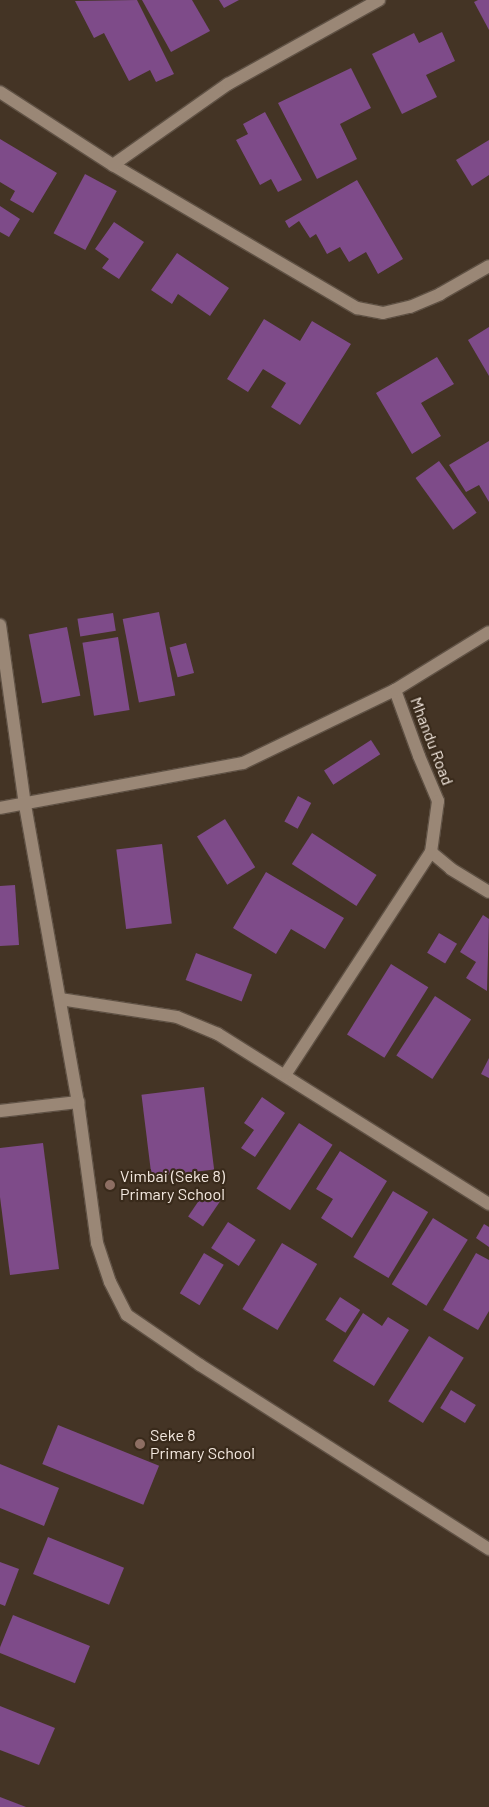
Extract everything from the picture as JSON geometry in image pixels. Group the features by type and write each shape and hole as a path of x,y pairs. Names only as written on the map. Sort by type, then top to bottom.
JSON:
{"street":[{"path":"113,164 228,84 379,0"},
{"path":"0,92 113,164 356,308 383,313 410,307 440,294 489,266"},
{"path":"0,625 25,805 78,1102 97,1243 110,1282 127,1315 200,1365 489,1549"},
{"path":"0,808 25,805 243,763 395,690 489,632"},
{"name":"Mhandu Road","path":"395,690 418,756 438,801 431,852"},
{"path":"285,1075 431,852 451,869 489,892"},
{"path":"60,999 176,1017 218,1034 489,1204"},
{"path":"0,1111 78,1102"}],"building":[{"path":"137,0 174,74 156,82 150,70 129,81 104,33 94,38 75,1"},
{"path":"142,0 192,0 210,31 171,52"},
{"path":"219,0 239,0 224,8"},
{"path":"489,0 489,30 474,2"},
{"path":"442,32 455,61 426,75 437,97 402,114 372,54 414,33 419,43"},
{"path":"351,68 371,108 340,124 357,159 317,179 278,103"},
{"path":"265,112 302,180 278,192 271,179 260,185 236,140 248,134 243,124"},
{"path":"0,139 57,173 33,213 10,200 15,191 0,182"},
{"path":"489,140 489,175 472,186 456,160"},
{"path":"85,174 117,191 85,250 54,233"},
{"path":"357,180 403,259 378,274 366,252 349,262 340,247 327,254 316,234 310,238 299,221 289,228 285,221"},
{"path":"0,206 20,219 9,237 0,232"},
{"path":"114,222 144,242 119,279 102,268 109,259 95,249"},
{"path":"177,253 229,288 210,316 178,294 172,304 151,290"},
{"path":"264,319 300,341 312,321 351,344 300,425 271,407 286,383 263,369 248,392 227,379"},
{"path":"489,327 489,376 468,340"},
{"path":"437,357 454,384 421,403 441,436 412,454 376,393"},
{"path":"489,441 489,502 479,485 466,492 449,465"},
{"path":"439,461 477,513 453,530 416,478"},
{"path":"159,612 175,695 139,702 123,619"},
{"path":"113,613 116,631 80,636 77,619"},
{"path":"67,627 80,696 42,703 29,634"},
{"path":"118,637 130,710 94,716 82,643"},
{"path":"186,643 194,673 178,677 170,647"},
{"path":"371,740 380,754 333,785 324,770"},
{"path":"298,796 311,803 298,829 284,822"},
{"path":"225,819 255,867 227,885 197,836"},
{"path":"312,833 377,875 356,906 292,864"},
{"path":"162,844 172,923 126,929 116,850"},
{"path":"266,872 344,918 325,949 291,929 276,954 233,928"},
{"path":"15,885 19,945 0,946 0,886"},
{"path":"483,915 489,919 487,991 466,978 476,962 460,952"},
{"path":"439,933 457,944 445,964 427,953"},
{"path":"196,953 252,975 242,1002 186,980"},
{"path":"391,964 428,987 384,1058 347,1034"},
{"path":"435,996 471,1019 432,1079 396,1056"},
{"path":"489,1058 489,1078 481,1074"},
{"path":"204,1087 214,1169 152,1177 141,1095"},
{"path":"262,1097 285,1113 255,1157 241,1148 254,1130 244,1123"},
{"path":"299,1123 333,1145 290,1210 257,1188"},
{"path":"43,1143 59,1269 10,1275 0,1197 0,1148"},
{"path":"340,1151 387,1181 352,1238 321,1218 333,1199 316,1189"},
{"path":"206,1190 221,1200 203,1227 188,1217"},
{"path":"393,1191 428,1212 388,1278 353,1257"},
{"path":"433,1218 468,1240 426,1306 392,1284"},
{"path":"228,1222 256,1240 239,1266 211,1248"},
{"path":"484,1224 489,1227 489,1247 476,1238"},
{"path":"282,1243 317,1264 277,1330 242,1309"},
{"path":"204,1253 224,1265 200,1305 180,1293"},
{"path":"476,1253 489,1260 489,1311 478,1330 443,1310"},
{"path":"340,1297 360,1310 345,1333 325,1320"},
{"path":"363,1313 382,1326 388,1317 409,1330 374,1386 333,1361"},
{"path":"429,1336 464,1358 423,1423 388,1401"},
{"path":"451,1390 476,1405 465,1423 440,1408"},
{"path":"58,1425 159,1466 143,1505 42,1464"},
{"path":"0,1464 59,1488 44,1526 0,1508"},
{"path":"48,1537 124,1568 109,1605 33,1574"},
{"path":"0,1562 19,1569 5,1606 0,1604"},
{"path":"13,1615 90,1646 75,1683 0,1653 0,1647"},
{"path":"0,1706 55,1728 39,1765 0,1750"},
{"path":"0,1797 26,1807 0,1807"}],"place":[{"name":"Vimbai (Seke 8) Primary School","path":"110,1185"},
{"name":"Seke 8 Primary School","path":"140,1444"}]}
